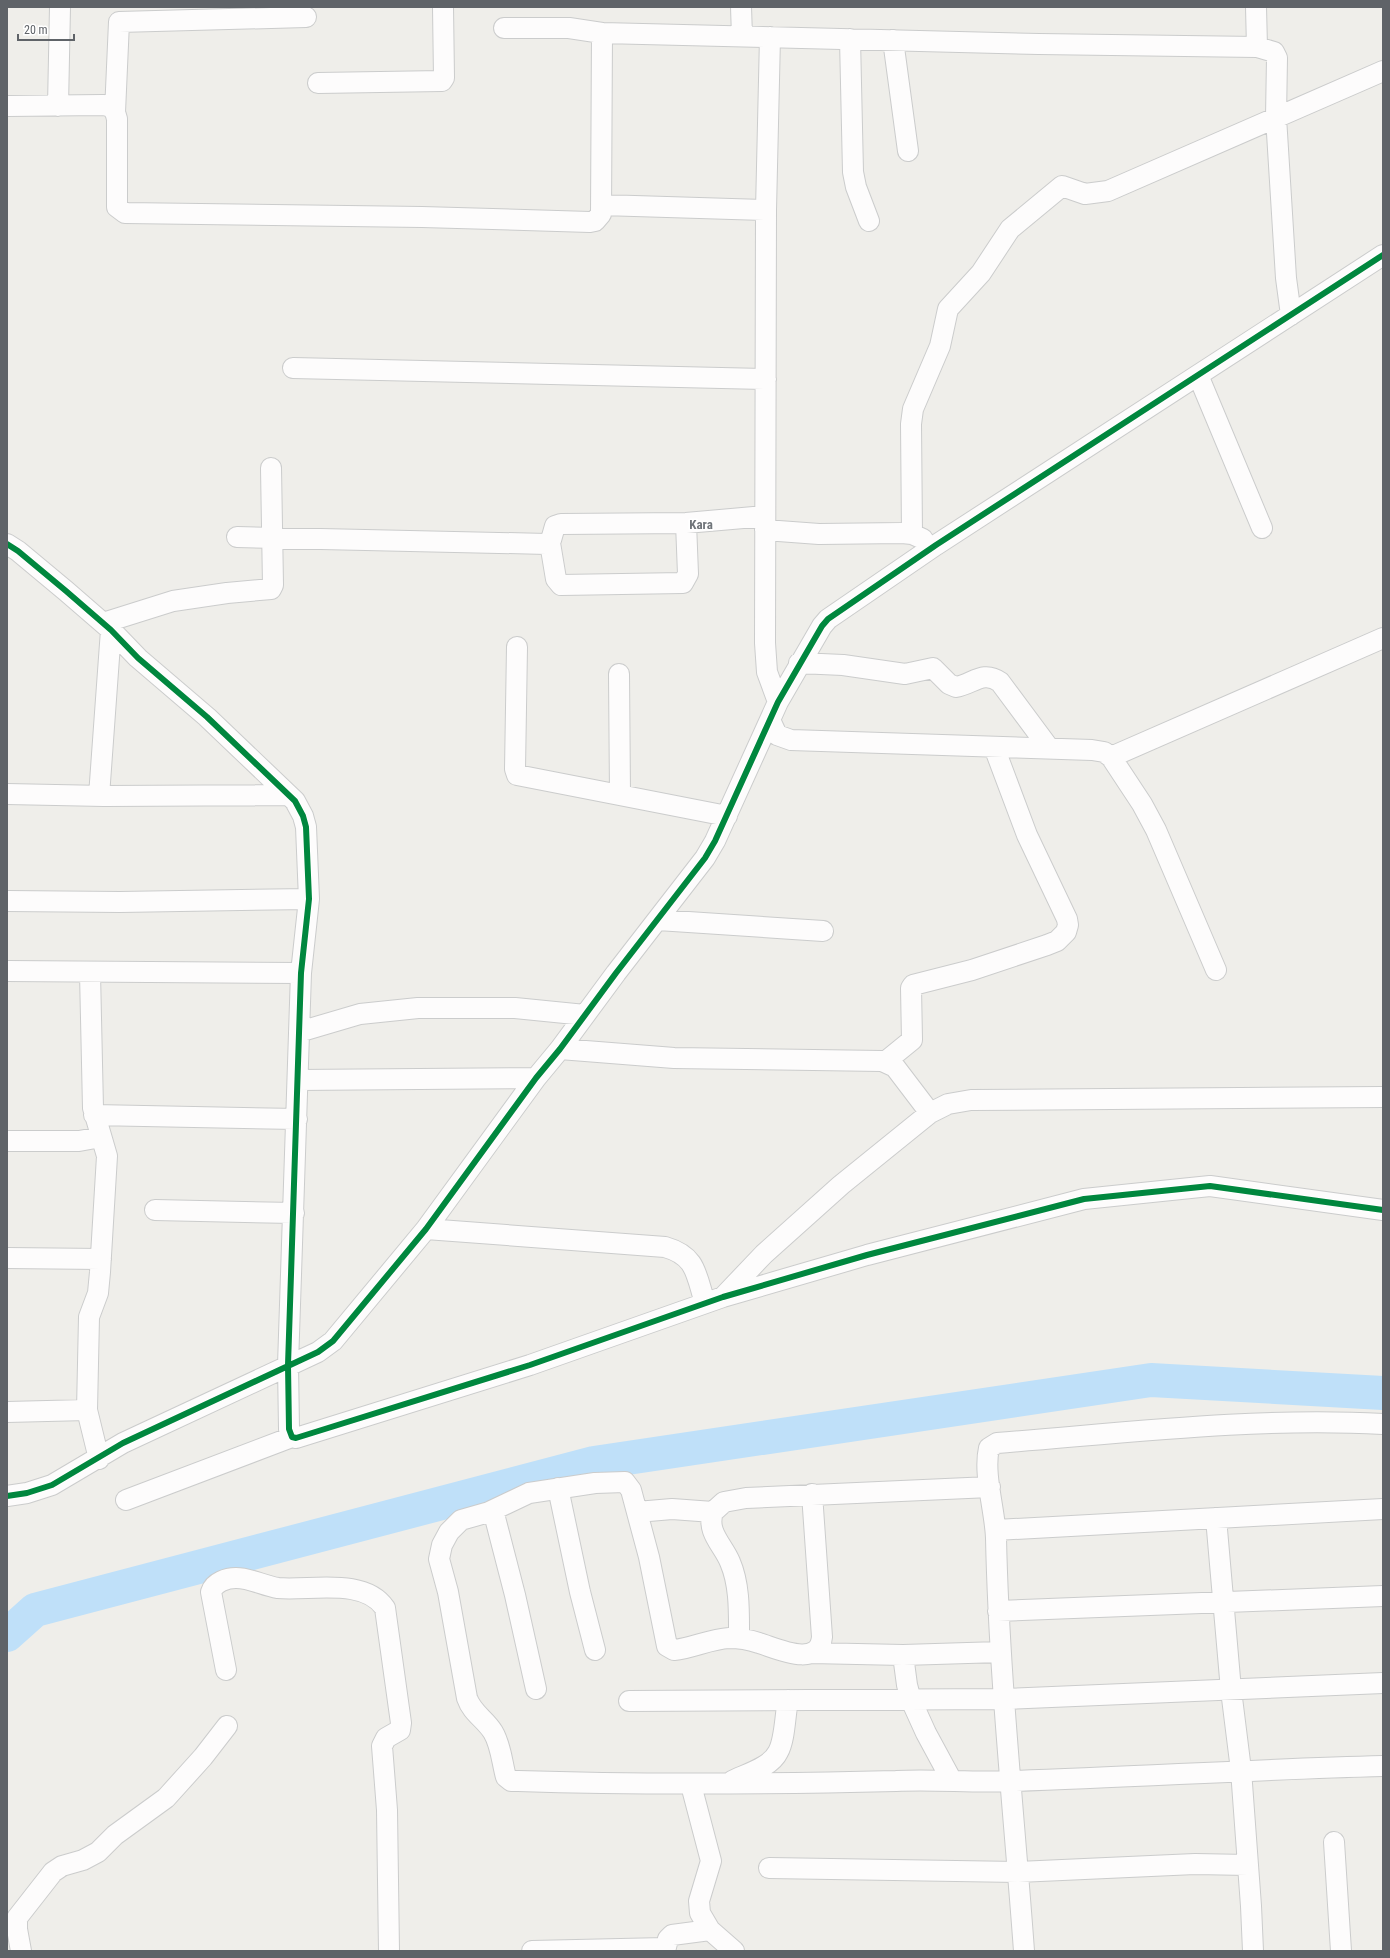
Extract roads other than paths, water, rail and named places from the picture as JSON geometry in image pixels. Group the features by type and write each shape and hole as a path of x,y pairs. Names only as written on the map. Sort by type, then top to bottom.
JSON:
{"street":[{"path":"58,106 60,7"},
{"path":"318,83 442,81 444,78 443,7"},
{"path":"741,7 742,36"},
{"path":"1256,7 1257,47"},
{"path":"306,18 118,22 115,112 117,119 117,200 118,207 124,213 422,217 590,222 600,218 602,205 602,33"},
{"path":"504,28 569,28 602,33 1039,44 1257,47 1274,52 1277,58 1276,117 1286,278 1291,315"},
{"path":"770,37 766,210 766,666 777,735 791,740 1098,750 1111,757 1151,819 1216,970"},
{"path":"850,39 854,172 856,187 869,221"},
{"path":"893,40 908,151"},
{"path":"912,534 911,424 913,409 939,350 948,309 984,269 1010,229 1061,186 1085,194 1108,191 1383,71"},
{"path":"7,106 108,105 115,112"},
{"path":"602,205 766,210"},
{"path":"7,1496 27,1493 52,1485 99,1459 123,1443 288,1364 318,1352 332,1341 426,1229 536,1078 560,1049 709,853 774,711 817,632 828,619 936,545 1383,255"},
{"path":"293,368 766,379"},
{"path":"1198,375 1262,528"},
{"path":"107,627 174,601 227,593 269,590 273,585 271,468"},
{"path":"686,523 688,574 683,583 562,585 556,579 550,542 554,527 558,524 686,523 765,523 819,534 912,534 936,545"},
{"path":"237,537 550,542"},
{"path":"7,544 36,566 107,627 138,658 207,717 300,808 306,827 308,899 301,973 288,1364 290,1429 292,1437"},
{"path":"99,796 107,627"},
{"path":"1111,757 1383,638"},
{"path":"516,647 516,774 523,777 620,794 726,816"},
{"path":"799,663 843,666 905,674 930,667 938,672 949,684 956,687 980,677 995,678 1000,682 1049,748"},
{"path":"619,674 620,794"},
{"path":"885,1062 912,1040 911,988 913,985 972,970 1047,945 1062,937 1067,929 1067,919 1027,835 994,747"},
{"path":"7,794 99,796 287,794"},
{"path":"7,901 120,902 308,899"},
{"path":"658,920 823,931"},
{"path":"7,971 90,973 301,973"},
{"path":"90,973 94,1115 106,1150 107,1162 98,1293 89,1317 87,1410 99,1459"},
{"path":"299,1032 360,1014 418,1008 515,1008 585,1015"},
{"path":"560,1049 686,1058 885,1062 895,1067 930,1113"},
{"path":"298,1080 536,1078"},
{"path":"714,1300 841,1185 930,1113 948,1104 971,1100 1383,1097"},
{"path":"94,1115 296,1119"},
{"path":"7,1141 79,1141 101,1137"},
{"path":"126,1500 292,1437 296,1438 530,1365 714,1300 867,1255 1084,1199 1210,1186 1383,1210"},
{"path":"155,1210 294,1213"},
{"path":"426,1229 665,1247 678,1251 686,1256 714,1300"},
{"path":"7,1258 101,1259"},
{"path":"7,1412 87,1410"},
{"path":"1024,1951 1000,1652 996,1530 990,1487 989,1448 993,1444 1233,1425 1317,1422 1383,1424"},
{"path":"1000,1652 903,1655 785,1653 759,1643 739,1638 716,1639 679,1650 674,1650 667,1646 649,1558 630,1486 625,1482 558,1488 529,1493 494,1510 461,1520 449,1532 442,1545 439,1560 448,1592 467,1698 473,1712 492,1730 496,1737 506,1777 511,1781 691,1785 1011,1781 1241,1770 1383,1766"},
{"path":"739,1638 738,1596 731,1562 713,1533 711,1525 713,1512 724,1502 746,1498 812,1494 990,1487"},
{"path":"558,1488 577,1578 595,1650"},
{"path":"811,1653 820,1646 822,1637 812,1494"},
{"path":"637,1512 672,1509 713,1512"},
{"path":"996,1530 1383,1509"},
{"path":"494,1510 536,1689"},
{"path":"1216,1518 1230,1690 1241,1770 1253,1951"},
{"path":"226,1670 211,1592 213,1587 222,1581 237,1578 278,1588 343,1588 356,1590 375,1598 385,1608 401,1723 400,1730 386,1738 382,1746 387,1810 389,1951"},
{"path":"998,1610 1383,1596"},
{"path":"903,1655 907,1685 911,1700 926,1733 952,1781"},
{"path":"629,1701 1004,1699 1383,1683"},
{"path":"726,1784 769,1762 776,1756 781,1744 788,1700"},
{"path":"21,1951 17,1929 17,1918 54,1872 62,1866 82,1860 94,1854 115,1835 166,1798 203,1757 227,1726"},
{"path":"691,1785 711,1861 698,1901 700,1913 710,1930 734,1951"},
{"path":"1334,1842 1341,1951"},
{"path":"769,1868 1018,1872 1195,1864 1248,1865"},
{"path":"532,1951 665,1949 668,1939 676,1934 710,1930"}],"waterway":[{"path":"7,1635 35,1610 594,1463 1151,1380 1383,1393"}],"district":[{"name":"Kara","path":"701,524"}]}
